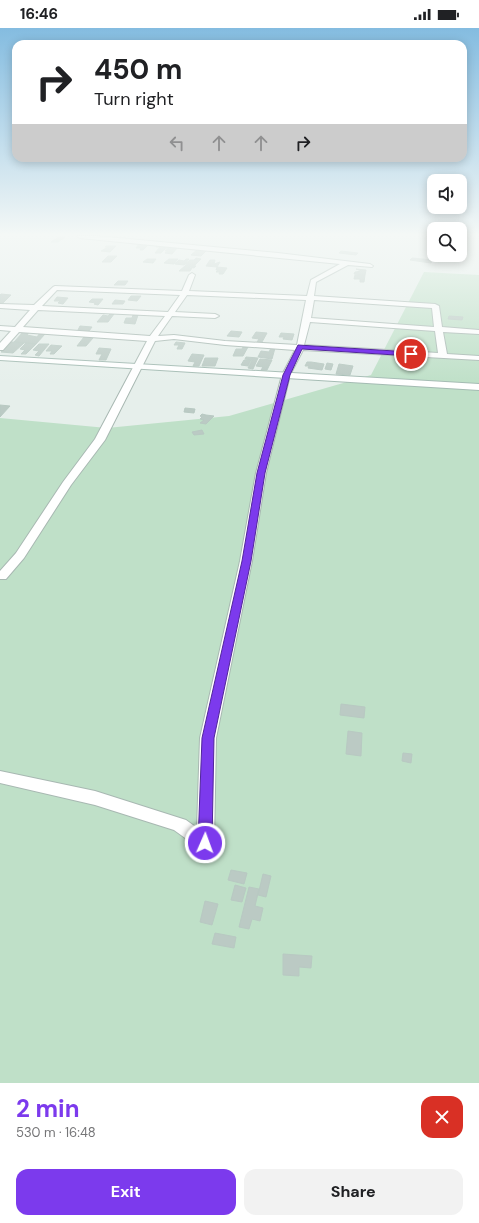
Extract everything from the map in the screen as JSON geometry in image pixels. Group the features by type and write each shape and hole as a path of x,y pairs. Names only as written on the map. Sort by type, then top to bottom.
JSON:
{"street":[{"path":"0,575 2,576 20,555 67,484 100,440 139,367 152,339 171,314 184,294 188,285"},
{"path":"0,776 95,798 180,825 205,843 208,738 246,561 261,473 286,375 300,347 307,320 312,285"},
{"path":"0,348 20,328 34,308 55,288 310,298 434,306 443,356"},
{"path":"0,306 215,316"},
{"path":"307,320 479,332"},
{"path":"0,328 20,328 152,339 174,336 225,343 479,358"},
{"path":"0,358 479,386"}],"green space":[{"path":"417,285 479,285 479,1083 0,1083 0,418 107,428 229,416 371,375"}],"building":[{"path":"0,295 11,295 3,303 0,303"},
{"path":"131,296 141,296 137,301 128,300"},
{"path":"57,297 68,298 63,304 58,303 60,301 54,301"},
{"path":"92,299 103,299 98,305 94,304 96,303 89,302"},
{"path":"115,300 125,301 123,304 112,304"},
{"path":"110,314 114,314 108,322 97,322 103,315 108,316"},
{"path":"133,315 138,315 135,324 124,323 126,318 132,318"},
{"path":"449,316 463,317 462,320 448,319"},
{"path":"80,326 92,327 89,331 78,330"},
{"path":"231,331 242,332 239,337 227,336"},
{"path":"23,332 29,332 27,335 37,337 40,333 45,334 36,344 14,342"},
{"path":"256,332 267,333 262,342 257,342 259,339 252,338"},
{"path":"281,333 294,334 292,340 279,337"},
{"path":"84,337 93,338 86,346 77,346"},
{"path":"12,342 24,343 13,353 1,352"},
{"path":"176,342 185,343 182,349 177,349 179,345 174,345"},
{"path":"26,343 36,344 26,354 21,354 25,350 20,349"},
{"path":"39,344 49,344 39,356 35,355 39,351 33,350"},
{"path":"51,345 62,346 54,354 50,354 52,351 46,351"},
{"path":"243,347 248,347 243,356 233,356 236,349 242,349"},
{"path":"99,348 111,349 106,360 99,360 102,354 96,354"},
{"path":"271,348 275,348 272,359 258,357 261,351 269,352"},
{"path":"192,354 204,355 199,366 193,366 195,362 188,361"},
{"path":"246,357 258,358 253,369 248,368 252,360 245,359"},
{"path":"205,358 218,358 215,366 202,366"},
{"path":"260,359 272,360 267,370 261,370 263,367 256,366"},
{"path":"244,360 251,360 248,366 241,365"},
{"path":"307,362 324,364 322,370 308,368 309,366 305,366"},
{"path":"327,363 333,364 331,370 325,369"},
{"path":"339,364 353,366 350,375 336,374"},
{"path":"0,405 10,406 0,417"},
{"path":"185,408 195,409 194,413 184,412"},
{"path":"202,414 214,416 206,424 200,423 204,420 200,419"},
{"path":"202,430 204,434 194,435 192,432"},
{"path":"341,704 365,707 364,718 340,715"},
{"path":"348,731 362,733 361,756 346,754"},
{"path":"403,753 412,754 411,763 402,761"},
{"path":"231,870 247,873 244,884 228,880"},
{"path":"263,874 271,876 266,897 258,895"},
{"path":"235,885 246,888 242,902 231,900"},
{"path":"249,887 259,889 255,906 263,908 260,921 252,919 249,929 239,927"},
{"path":"205,901 218,904 212,925 200,922"},
{"path":"215,933 236,937 234,948 212,944"},
{"path":"283,954 312,956 311,968 299,967 299,976 283,975"}],"route":[{"path":"205,843 208,738 246,561 261,473 286,375 300,347 411,354"}]}
